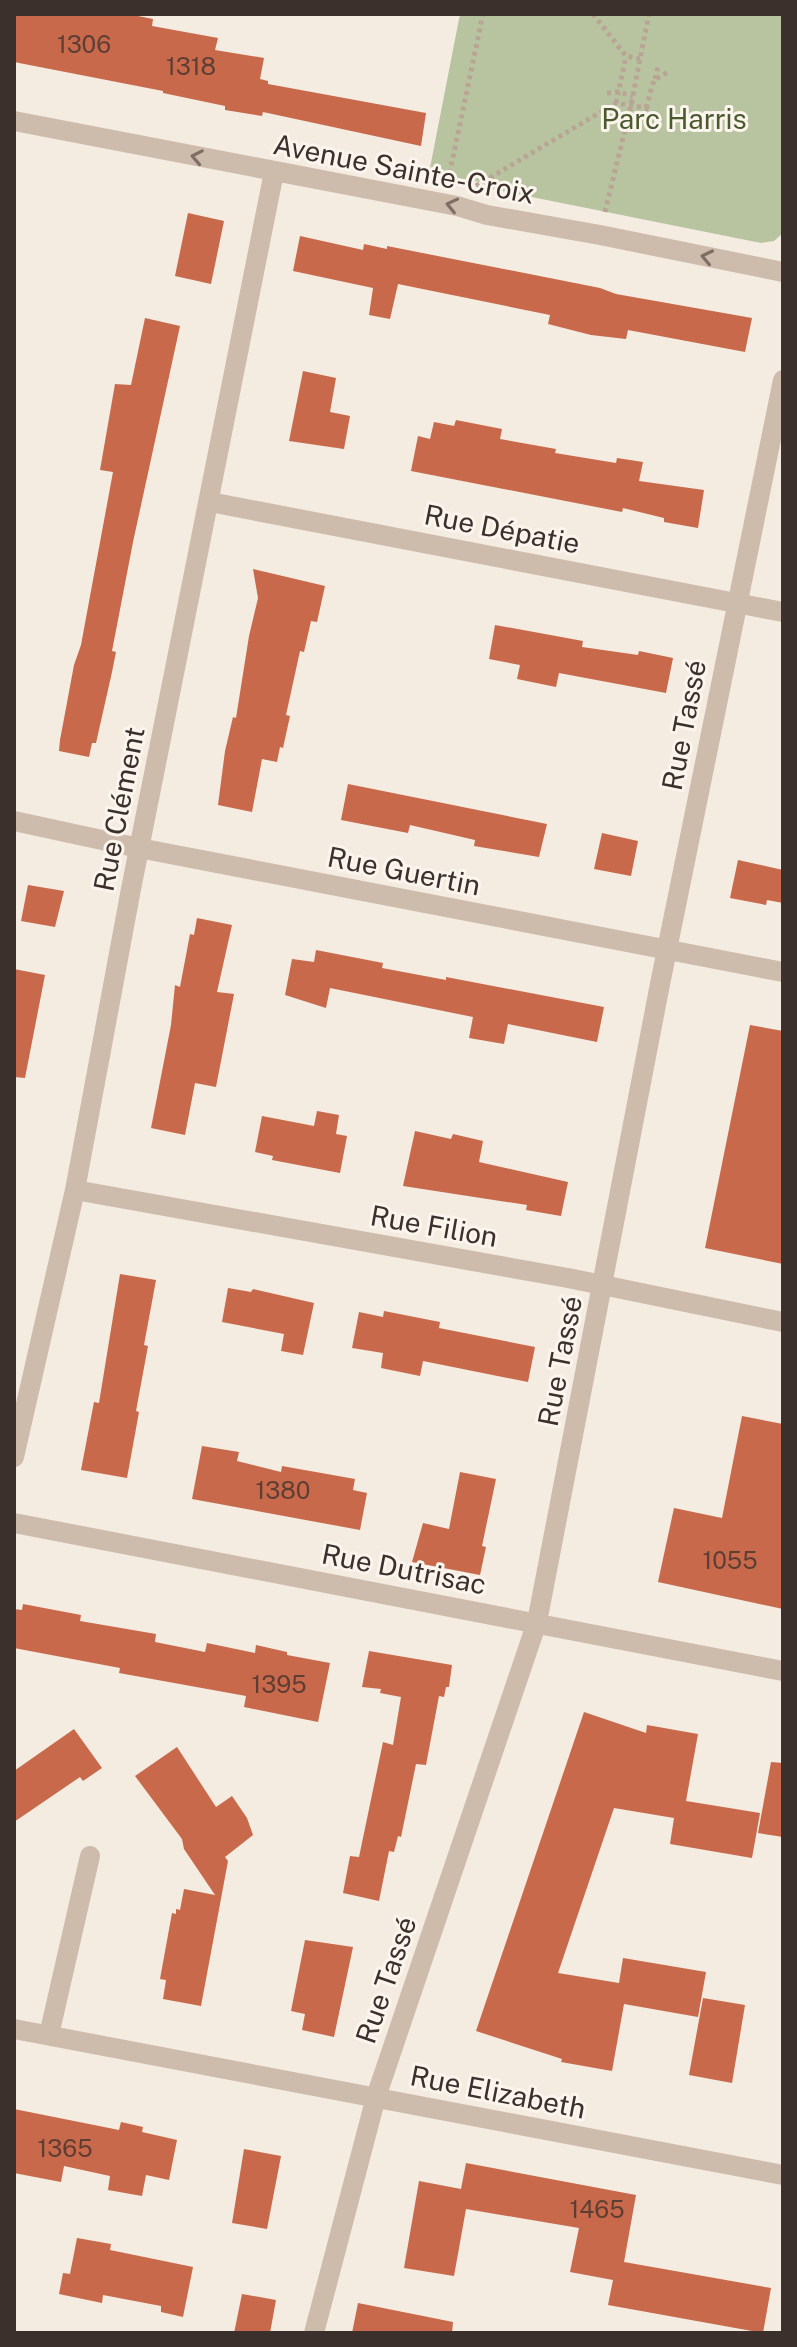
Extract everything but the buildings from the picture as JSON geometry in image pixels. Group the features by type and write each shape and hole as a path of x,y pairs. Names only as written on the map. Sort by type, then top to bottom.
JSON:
{"street":[{"name":"Avenue Sainte-Croix","path":"14,121 783,272"},
{"name":"Rue Clément","path":"14,1457 75,1190 139,848 274,172"},
{"name":"Rue Tassé","path":"314,2333 376,2097 537,1622 783,380"},
{"name":"Rue Dépatie","path":"210,502 783,612"},
{"name":"Rue Guertin","path":"14,821 139,848 783,972"},
{"name":"Rue Filion","path":"75,1190 604,1285 783,1322"},
{"name":"Rue Dutrisac","path":"14,1523 783,1671"},
{"path":"49,2035 90,1856"},
{"name":"Rue Elizabeth","path":"14,2029 783,2175"}],"path":[{"path":"448,181 483,14"},
{"path":"593,14 626,56 640,59"},
{"path":"603,216 631,105 649,14"},
{"path":"616,103 626,56"},
{"path":"646,108 658,67"},
{"path":"654,80 670,71"},
{"path":"607,93 633,96"},
{"path":"476,186 616,103 646,108 662,120"}],"green space":[{"name":"Parc Harris","path":"460,14 783,14 783,233 774,241 761,243 492,189 480,182 429,173"}]}
